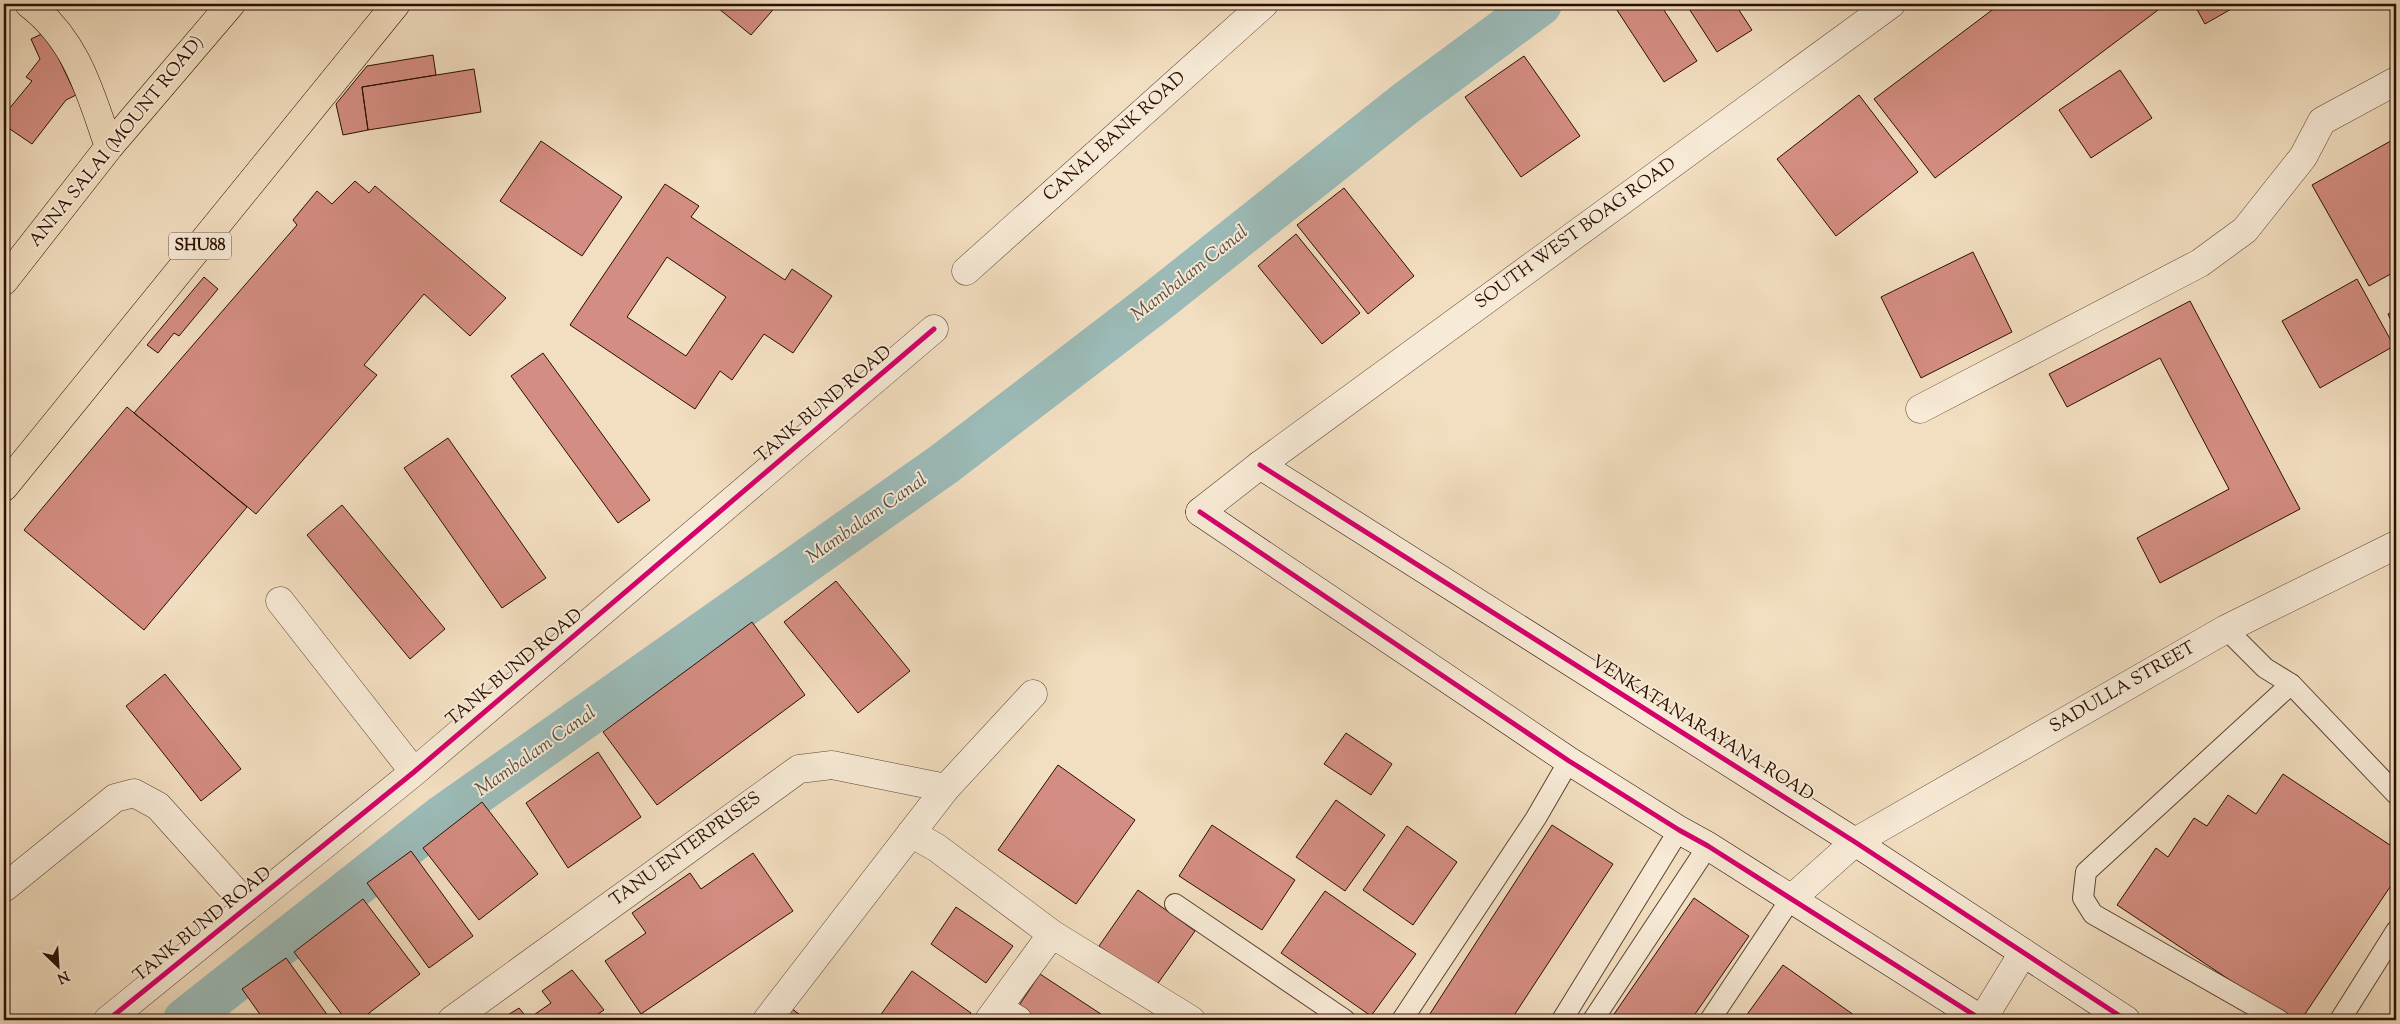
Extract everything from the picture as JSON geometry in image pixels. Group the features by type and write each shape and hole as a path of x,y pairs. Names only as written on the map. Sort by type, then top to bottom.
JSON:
{"main road":[{"path":"30,4 47,18 63,37 76,59 85,78 109,147"},
{"name":"ANNA SALAI (MOUNT ROAD)","path":"4,281 109,147 231,4"},
{"name":"SHU88","path":"4,487 396,4"}],"street":[{"name":"CANAL BANK ROAD","path":"966,271 1264,4"},
{"name":"SOUTH WEST BOAG ROAD","path":"1569,761 1200,512 1260,465 1891,4"},
{"path":"1920,409 2200,263 2245,230 2303,157 2322,121 2396,80"},
{"name":"TANK BUND ROAD","path":"108,1020 414,772 934,329"},
{"name":"VENKATANARAYANA ROAD","path":"1260,465 1854,842 2126,1020"},
{"name":"SADULLA STREET","path":"1790,900 1854,842 2226,629 2396,545"},
{"path":"280,601 414,772"},
{"path":"766,1020 946,788 1033,694"},
{"path":"1569,761 1708,846 1790,900 1982,1020 2023,953"},
{"name":"TANU ENTERPRISES","path":"452,1020 799,769 832,764 946,788"},
{"path":"4,888 115,798 134,793 158,806 248,906"},
{"path":"911,833 937,848 1052,934 1178,1017"},
{"path":"1002,1016 1052,934"}],"lane":[{"path":"2226,629 2265,668 2291,684 2396,794"},
{"path":"2279,1020 2094,914 2083,898 2086,872 2291,684"},
{"path":"1402,1020 1536,818 1569,761"},
{"path":"1562,1020 1679,830"},
{"path":"1593,1020 1708,846"},
{"path":"1710,1020 1790,900"},
{"path":"1175,904 1345,1020"},
{"path":"2340,1020 2396,931"}],"building":[{"path":"713,4 778,4 751,35"},
{"path":"1613,4 1660,4 1697,61 1664,82"},
{"path":"1686,4 1735,4 1752,30 1717,52"},
{"path":"2000,4 2166,4 1935,178 1874,99"},
{"path":"2194,4 2240,4 2205,24"},
{"path":"46,32 76,95 66,100 32,144 4,125 4,115 32,81 26,77 40,59 31,39"},
{"path":"433,55 436,75 362,87 368,130 343,135 336,104 367,66"},
{"path":"1524,56 1580,136 1521,177 1465,97"},
{"path":"474,69 481,112 368,130 362,87"},
{"path":"2120,70 2152,118 2091,158 2059,110"},
{"path":"1859,95 1918,172 1836,236 1777,159"},
{"path":"2396,138 2396,271 2369,286 2312,185"},
{"path":"541,141 622,197 582,256 500,201"},
{"path":"355,181 369,193 375,186 506,298 470,336 424,294 364,365 377,375 256,514 134,413 297,225 293,220 317,191 332,204"},
{"path":"665,184 699,206 691,217 785,280 792,269 832,296 793,353 764,334 732,380 720,371 695,409 570,325","holes":["667,257 726,297 686,356 627,317"]},
{"path":"1344,188 1414,276 1368,314 1297,225"},
{"path":"1296,234 1360,313 1322,344 1258,266"},
{"path":"1973,252 2012,332 1921,378 1881,297"},
{"path":"204,277 218,289 179,336 174,333 158,353 147,345"},
{"path":"2357,279 2394,346 2320,388 2282,321"},
{"path":"2190,301 2300,509 2160,583 2137,538 2229,489 2160,358 2067,407 2049,374"},
{"path":"2396,310 2396,332 2388,314"},
{"path":"543,353 650,500 618,523 511,376"},
{"path":"127,407 247,507 144,630 24,530"},
{"path":"448,438 546,578 502,608 404,468"},
{"path":"342,505 445,629 410,659 307,535"},
{"path":"836,581 910,671 858,713 784,622"},
{"path":"752,622 805,695 657,805 603,732"},
{"path":"165,674 241,769 201,801 126,706"},
{"path":"1346,733 1392,764 1371,795 1324,764"},
{"path":"598,752 641,817 568,868 526,803"},
{"path":"1058,765 1135,820 1076,904 998,850"},
{"path":"2283,774 2396,849 2396,878 2301,1020 2290,1020 2117,905 2156,848 2168,857 2194,818 2207,826 2228,795 2256,814"},
{"path":"1336,800 1385,835 1345,891 1296,857"},
{"path":"482,802 538,874 479,920 423,848"},
{"path":"1212,825 1295,880 1262,930 1179,876"},
{"path":"1552,825 1613,864 1511,1020 1426,1020"},
{"path":"1407,826 1457,862 1413,925 1363,890"},
{"path":"411,851 473,936 429,968 367,883"},
{"path":"753,853 793,911 641,1014 605,961 646,933 632,913 690,873 701,889"},
{"path":"1138,890 1195,931 1156,986 1099,946"},
{"path":"1325,891 1416,954 1371,1016 1281,953"},
{"path":"1694,898 1749,936 1691,1020 1610,1020"},
{"path":"363,899 420,974 360,1020 346,1020 294,952"},
{"path":"956,907 1013,946 986,983 931,944"},
{"path":"286,958 331,1020 264,1020 242,989"},
{"path":"1783,965 1861,1020 1743,1020"},
{"path":"572,970 604,1010 589,1020 500,1020 519,1008 528,1019 551,1003 542,991"},
{"path":"912,971 971,1013 966,1020 877,1020"},
{"path":"1040,974 1110,1020 1031,1020 1016,1010"},
{"path":"787,1005 807,1020 775,1020"}],"waterway":[{"name":"Mambalam Canal","path":"185,1020 441,818 944,464 1157,301 1406,103 1540,4"}],"cycle path":[{"path":"108,1020 414,772 934,329"},
{"path":"1260,465 1855,842 2126,1020"},
{"path":"1200,512 1569,761 1708,846 1982,1020"}]}
